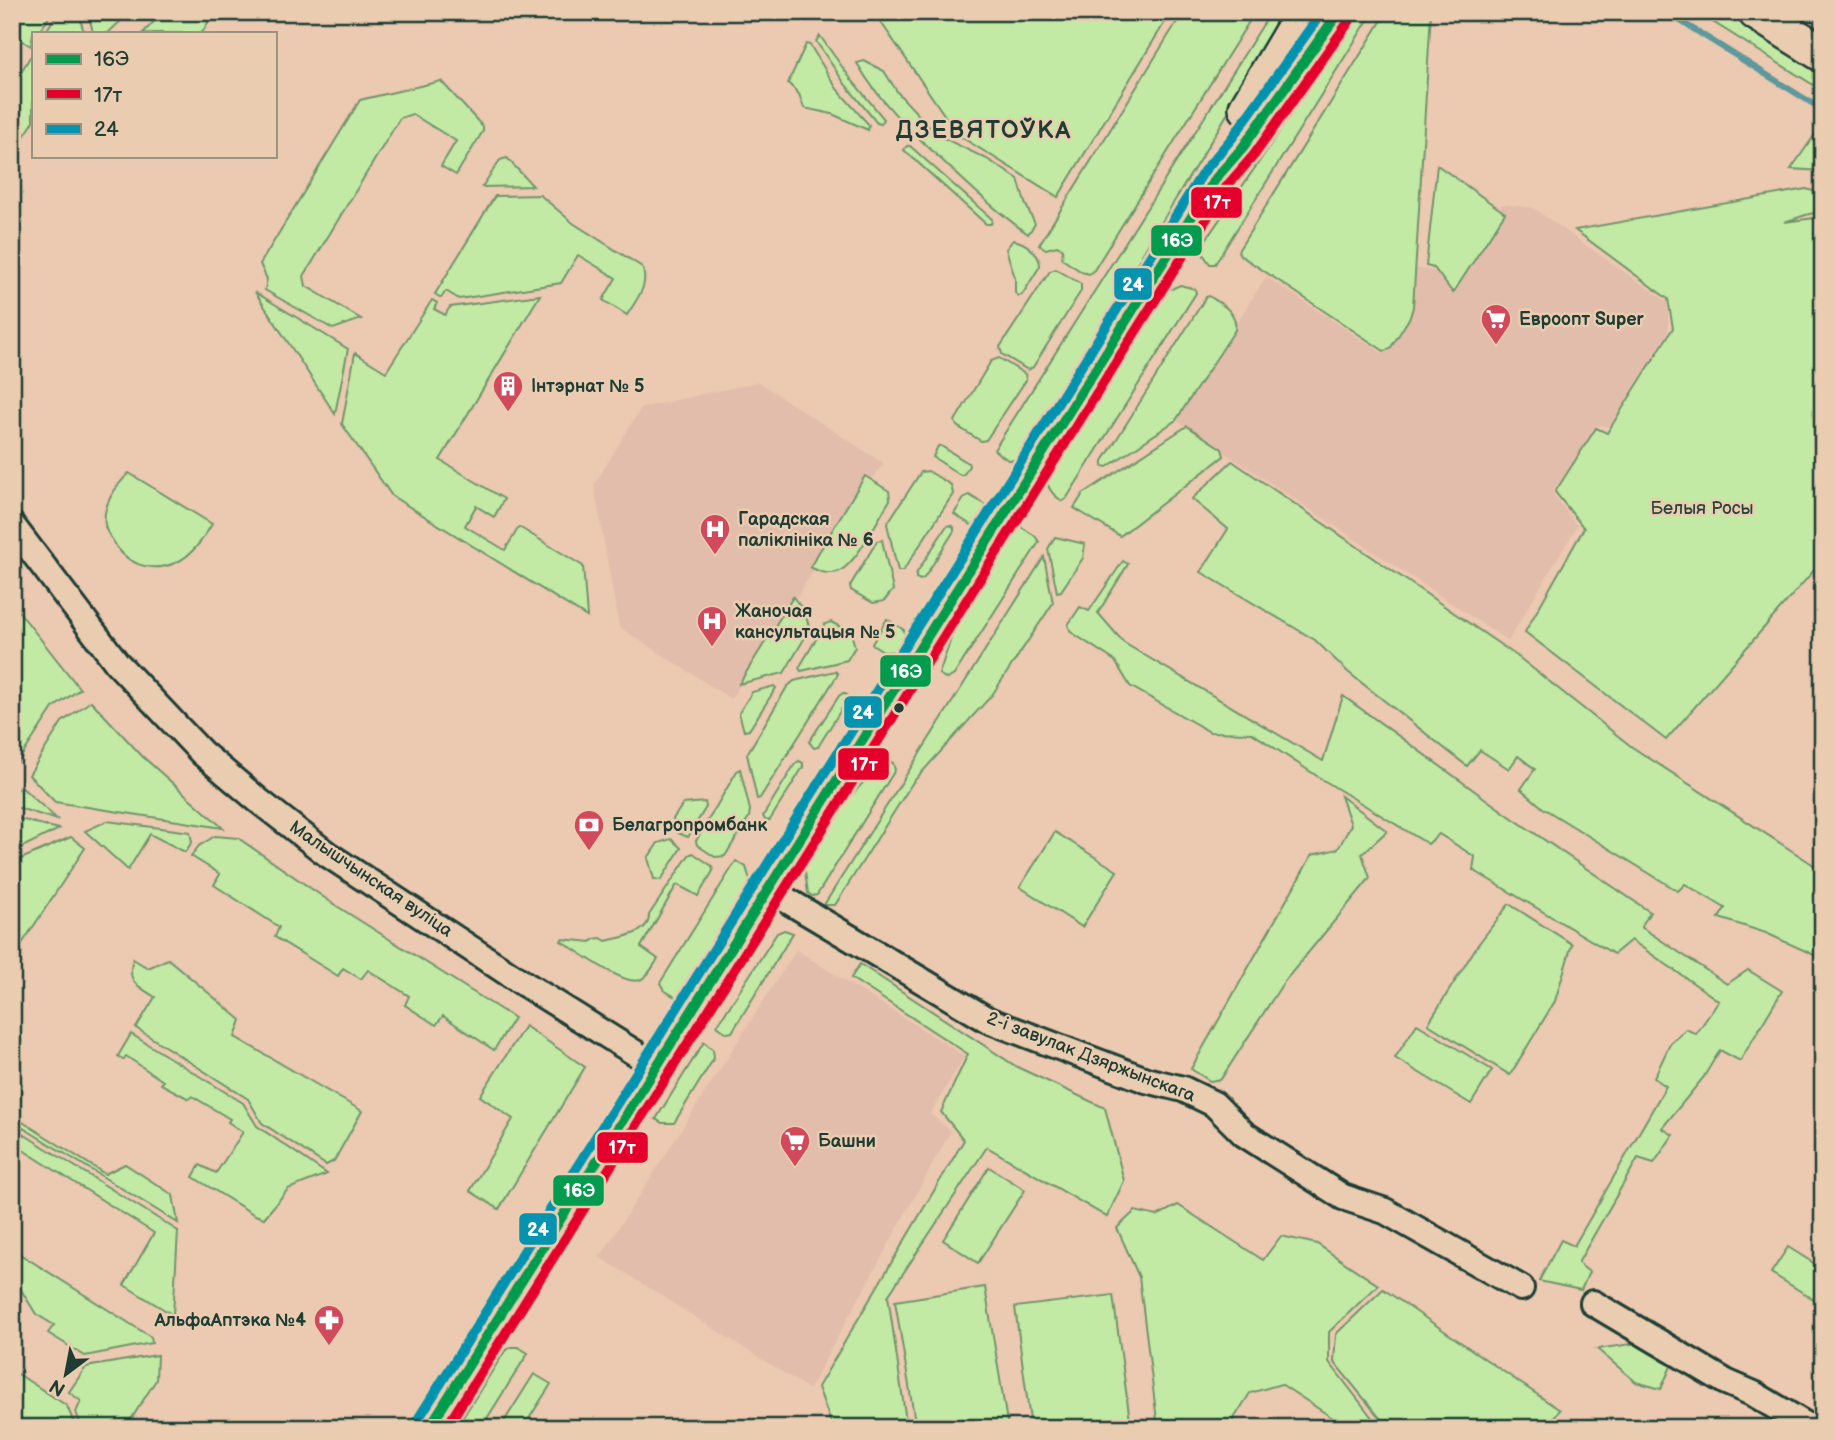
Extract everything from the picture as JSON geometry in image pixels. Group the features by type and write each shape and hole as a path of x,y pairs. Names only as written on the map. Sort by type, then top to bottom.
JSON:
{"street":[{"path":"1216,178 1230,136 1304,12"},
{"path":"429,1428 1216,178 1243,147 1339,12"},
{"path":"1756,12 1823,54"},
{"name":"Малышчынская вуліца","path":"12,525 117,663 202,753 240,785 327,853 523,983 656,1066"},
{"name":"2-і завулак Дзяржынскага","path":"768,889 988,1020 1146,1080 1183,1089 1214,1104 1244,1133 1343,1197 1385,1210 1521,1288"},
{"path":"1592,1303 1726,1382 1754,1394 1811,1428"}],"shaded area":[{"path":"1502,204 1533,208 1666,301 1668,312 1668,332 1609,427 1600,425 1552,492 1577,526 1508,641 1174,419 1266,277 1383,353 1408,317 1413,268 1455,275"},
{"name":"Гарадская паліклініка № 6","path":"758,382 883,463 731,699 619,627 594,485 641,408"},
{"path":"796,950 965,1056 930,1114 951,1131 809,1389 600,1257"}],"green space":[{"path":"12,12 52,12 40,32 32,32 31,46 12,35"},
{"path":"58,12 79,14 84,32 46,32"},
{"path":"163,12 214,12 203,32 144,32"},
{"path":"874,12 1171,12 1058,197 958,135"},
{"path":"1183,12 1255,12 1094,270 1089,274 1082,272 1062,259 1063,249 1057,246 1046,249 1039,245"},
{"path":"1271,12 1279,12 1263,55 1117,296 1108,322 1019,460 1008,460 994,450"},
{"path":"1361,12 1373,12 1215,264 1210,264 1203,254 1205,241"},
{"path":"1387,12 1431,12 1413,307 1410,317 1390,349 1384,351 1240,255 1238,251"},
{"path":"1697,12 1726,12 1733,15 1823,71 1823,91"},
{"path":"89,15 126,16 109,32 93,32"},
{"path":"820,36 884,119 881,124 877,123 845,84 816,41"},
{"path":"806,44 810,45 837,89 869,125 868,130 832,114 804,108 799,94 788,83"},
{"path":"32,57 32,124 12,154 12,87"},
{"path":"864,61 884,71 898,93 937,135 987,159 1018,179 1035,224 1028,234 973,189 896,115 875,91 857,63"},
{"path":"441,81 483,127 456,175 441,166 456,141 412,114 400,118 304,276 306,286 361,319 333,329 265,290 267,279 260,264 360,100"},
{"path":"1823,123 1823,171 1791,169"},
{"path":"907,146 992,219 991,224 986,224 904,150"},
{"path":"507,158 533,186 482,187 500,160"},
{"path":"1437,165 1505,213 1453,293 1434,268 1426,266"},
{"name":"Белыя Росы","path":"1806,189 1823,194 1823,212 1784,222 1823,217 1823,560 1666,740 1525,632 1584,528 1555,492 1596,428 1607,433 1673,328 1668,299 1575,230"},
{"path":"540,195 573,223 642,267 643,286 627,315 603,300 616,278 578,255 561,283 459,299 446,291 441,298 435,294 495,196"},
{"path":"1013,240 1031,249 1040,266 1019,296 1015,293 1015,278 1006,249"},
{"path":"1056,269 1081,284 1081,291 1033,367 1028,370 1002,354 1000,347 1050,271"},
{"path":"1180,285 1195,289 1196,293 1066,499 1062,501 1051,491 1046,477 1156,306 1167,291"},
{"path":"255,292 348,349 335,414"},
{"path":"540,295 440,460 504,499 494,517 476,506 465,526 505,550 519,527 583,566 587,617 392,496 342,424 355,353 386,372 432,300 437,303 434,309 445,315 450,307"},
{"path":"1209,296 1232,314 1235,330 1176,420 1107,467 1103,466 1103,461"},
{"path":"999,358 1025,374 1026,380 986,440 981,441 957,426 955,421 991,361"},
{"path":"1187,426 1222,449 1224,456 1120,536 1074,508 1083,494"},
{"path":"938,446 968,463 964,474 960,475 933,457"},
{"path":"1232,461 1517,656 1632,747 1823,871 1823,959 1766,933 1719,918 1725,908 1685,884 1678,891 1543,808 1521,789 1535,769 1518,756 1509,769 1480,750 1467,766 1348,672 1315,640 1201,572 1228,529 1192,499"},
{"path":"928,471 951,485 953,494 903,571 898,571 887,524 921,472"},
{"path":"129,473 212,524 196,546 181,560 156,567 138,564 123,554 107,532 105,518 108,503"},
{"path":"865,476 889,491 890,500 873,529 859,552 844,568 830,573 810,567"},
{"path":"969,495 987,506 981,521 971,525 954,514"},
{"path":"1018,525 1035,536 1039,542 954,675 947,679 939,674 957,621"},
{"path":"946,527 954,527 954,531 924,578 916,578"},
{"path":"1055,537 1085,544 1083,558 1061,591 1057,592 1048,549"},
{"path":"882,540 893,590 884,601 873,603 851,590 850,586 877,541"},
{"path":"1044,557 1053,603 992,695 913,782 835,905 824,905"},
{"path":"1123,561 1128,564 1098,613 1124,643 1323,761 1343,696 1508,815 1650,912 1641,927 1727,984 1748,970 1782,991 1740,1061 1720,1050 1703,1078 1662,1128 1673,1135 1654,1163 1638,1158 1578,1263 1589,1272 1581,1290 1539,1281 1561,1240 1574,1246 1666,1086 1654,1078 1670,1044 1686,1029 1696,1034 1719,1001 1631,940 1614,954 1473,870 1475,857 1439,834 1428,844 1252,733 1210,732 1130,686 1115,661 1071,632 1068,625 1080,607 1089,611"},
{"path":"793,597 804,611 810,629 784,673 739,684"},
{"path":"12,603 80,689 53,708 17,763 12,760"},
{"path":"887,619 904,630 905,642 899,651 885,652 872,644"},
{"path":"831,622 851,633 855,647 847,660 801,671 799,668 825,624"},
{"path":"835,671 838,674 757,799 747,754 787,687 794,681"},
{"path":"774,686 776,688 749,730 744,731 739,713 752,692"},
{"path":"843,693 847,695 847,700 818,747 814,748 809,742"},
{"path":"91,701 142,756 223,828 55,802 29,775 62,722"},
{"path":"799,761 803,763 803,767 770,820 766,821 763,816"},
{"path":"882,761 893,763 895,770 817,895 812,896 808,893 804,865 836,813"},
{"path":"740,769 750,810 749,817 725,856 715,857 697,845 696,841"},
{"path":"20,786 58,820 12,806 12,798"},
{"path":"1341,796 1387,831 1362,854 1370,878 1283,983 1221,1079 1210,1081 1191,1069 1312,855 1338,849 1351,825"},
{"path":"705,802 706,807 688,837 678,833 673,819 683,804"},
{"path":"12,817 59,829 12,852"},
{"path":"107,821 190,832 192,842 185,852 150,834 128,870 85,831"},
{"path":"1055,832 1117,871 1082,927 1020,887"},
{"path":"215,836 238,838 332,903 514,1018 494,1050 443,1016 436,1025 405,1005 409,996 368,970 361,979 343,968 338,976 275,937 279,927 214,885 220,874 191,856 199,846"},
{"path":"71,837 85,848 12,959 12,863"},
{"path":"671,839 681,848 661,880 654,879 648,858 658,843"},
{"path":"693,853 712,866 713,871 698,896 676,886 641,947 658,959 640,980 623,978 612,973 561,941 591,942 601,938 606,941 640,931 689,855"},
{"path":"736,861 746,867 750,880 749,889 680,1000 664,990 660,983"},
{"path":"1509,904 1572,944 1555,1001 1510,1075 1428,1024 1477,946"},
{"path":"784,930 793,933 732,1032 727,1033 717,1026 777,933"},
{"path":"133,959 148,968 168,959 241,1020 235,1037 362,1111 334,1161 326,1165 262,1123 248,1099 136,1028 155,997 138,986 132,978"},
{"path":"860,964 1017,1067 1105,1108 1124,1181 1107,1217 987,1147 888,1296 907,1428 833,1428 818,1387 964,1140 941,1112 968,1054 851,978"},
{"path":"1417,1024 1492,1070 1471,1104 1395,1058"},
{"path":"525,1026 585,1067 499,1209 470,1191 513,1119 480,1096"},
{"path":"131,1034 243,1103 257,1126 327,1174 288,1189 264,1218 193,1177 200,1165 216,1173 243,1132 228,1122 230,1119 192,1096 189,1099 161,1084 163,1081 126,1056 123,1060 118,1056"},
{"path":"704,1042 713,1050 714,1058 674,1123 662,1123 656,1119"},
{"path":"12,1077 22,1084 18,1119 105,1174 125,1164 173,1195 178,1223 12,1121"},
{"path":"12,1127 178,1231 173,1315 124,1285 154,1233 12,1143"},
{"path":"989,1167 1025,1190 978,1263 943,1240"},
{"path":"1178,1205 1263,1260 1281,1236 1317,1244 1378,1285 1329,1332 1329,1362 1380,1428 1348,1428 1281,1384 1250,1393 1228,1428 1158,1428 1139,1277 1117,1228 1135,1211 1157,1216"},
{"path":"1788,1247 1823,1269 1823,1305 1771,1273"},
{"path":"12,1249 151,1337 152,1343 85,1356 48,1333 54,1325 36,1314 12,1275"},
{"path":"985,1287 1008,1428 916,1428 895,1301"},
{"path":"1383,1289 1560,1410 1544,1428 1388,1428 1334,1362 1336,1334"},
{"path":"1113,1295 1131,1428 1031,1428 1015,1307"},
{"path":"1638,1343 1672,1364 1661,1389 1636,1382 1597,1349"},
{"path":"518,1347 528,1353 481,1428 456,1428 505,1351"},
{"path":"157,1355 156,1380 132,1418 148,1428 82,1428 76,1412 81,1401 69,1392 86,1367"},
{"path":"18,1374 67,1406 76,1428 35,1428 12,1412 12,1375"},
{"path":"534,1374 551,1384 523,1428 500,1428"}],"waterway":[{"path":"1666,12 1823,110"}],"transit line":[{"name":"24","path":"417,1421 1204,171 1232,138 1322,12"},
{"name":"16Э","path":"429,1428 1216,178 1243,147 1339,12"},
{"name":"17т","path":"446,1428 1227,186 1254,155 1350,20"}],"place":[{"name":"Евроопт Super","path":"1496,346"},
{"name":"Інтэрнат № 5","path":"508,413"},
{"name":"Гарадская паліклініка № 6","path":"715,556"},
{"name":"Жаночая кансультацыя № 5","path":"712,648"},
{"name":"Белагропромбанк","path":"589,852"},
{"name":"Башни","path":"795,1168"},
{"name":"АльфаАптэка №4","path":"329,1347"}],"district":[{"name":"ДЗЕВЯТОЎКА","path":"984,130"}]}
